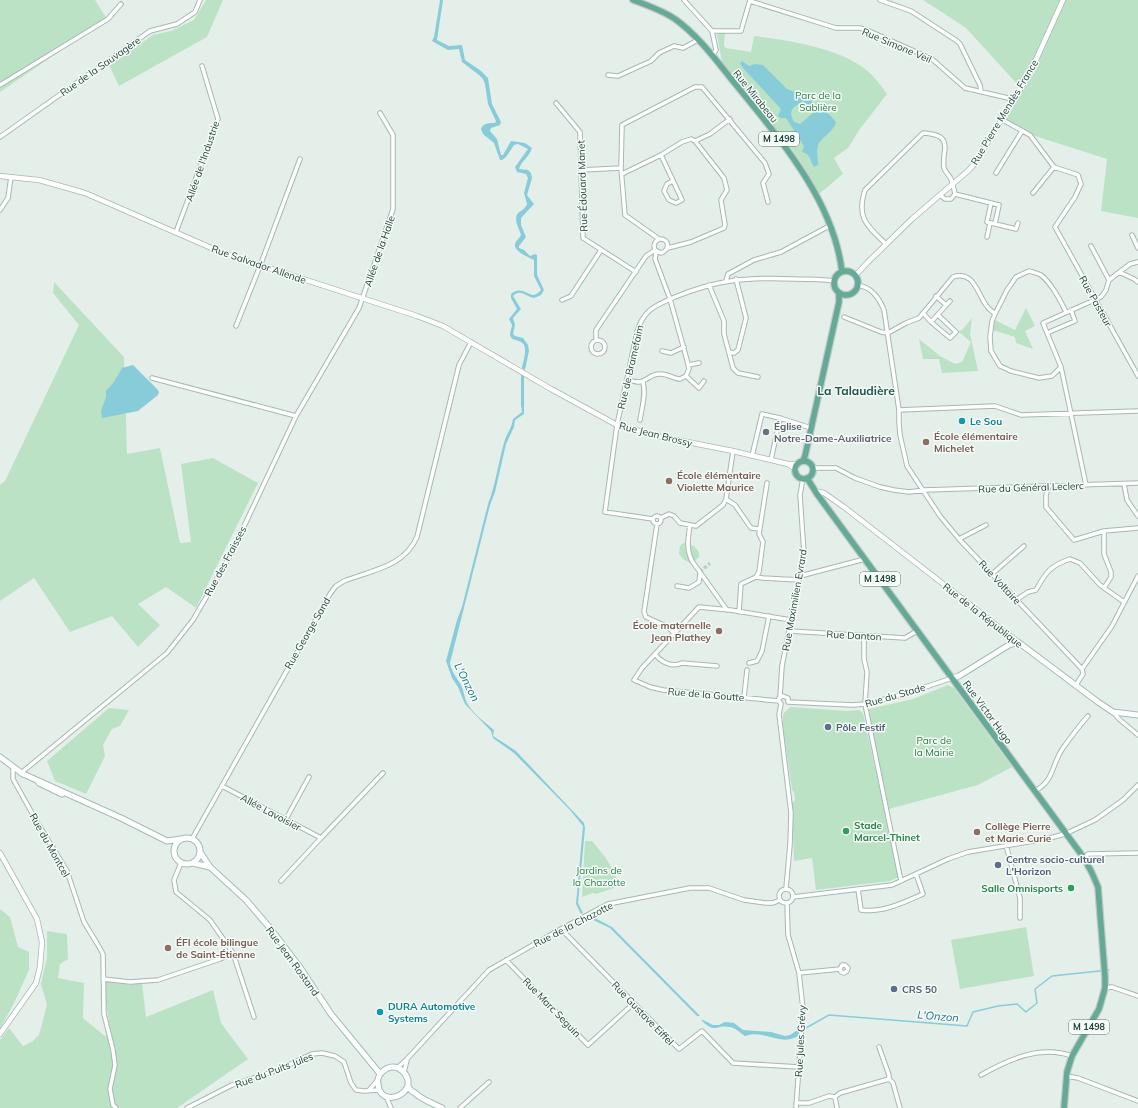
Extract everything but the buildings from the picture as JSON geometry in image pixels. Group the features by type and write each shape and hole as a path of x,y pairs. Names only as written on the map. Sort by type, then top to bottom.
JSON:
{"main road":[{"name":"Rue Mirabeau","path":"633,0 658,10 674,19 698,40 787,149 802,170 838,247 842,272"},
{"path":"799,465 806,456 839,302 839,293 835,287 834,280 837,275 842,272 849,271 855,276 858,284 851,294 847,295 839,293"},
{"path":"799,465 810,464 813,468 812,473 805,478"},
{"name":"M 1498","path":"799,465 798,476 805,478"},
{"name":"Rue Victor Hugo","path":"805,478 1084,858 1098,887 1105,988"},
{"path":"952,678 959,676 1009,645 1018,642"},
{"name":"Rue de la République","path":"1018,642 1113,712 1138,715"},
{"path":"0,757 21,773 122,818 166,840 174,850 176,858 181,863 192,863 210,867"},
{"path":"166,840 185,838 192,839 198,844 200,852 198,859 192,863"},
{"path":"174,850 176,844 181,839"},
{"name":"Rue Jean Rostand","path":"200,852 210,867 246,900 270,928 299,966 331,1014 380,1074"},
{"name":"M 1498","path":"1064,1108 1066,1076 1072,1056 1099,1009 1105,988"},
{"path":"370,1061 386,1069"},
{"path":"391,1067 397,1068 404,1072 407,1076 408,1086 404,1093 394,1098 386,1096 379,1090 377,1081 380,1074 386,1069 391,1067"},
{"path":"408,1086 418,1096"},
{"path":"404,1093 418,1096 442,1108"}],"street":[{"name":"Rue de la Sauvagère","path":"0,137 150,31 177,24 195,12 200,0"},
{"path":"684,0 712,31 716,50 712,56"},
{"path":"712,31 742,31 750,0"},
{"name":"Rue Simone Veil","path":"750,0 836,28 860,28 867,30 932,59 961,86 1012,100"},
{"path":"880,0 911,11 957,41 960,44 980,85 981,92"},
{"name":"Rue Pierre Mendès France","path":"855,276 886,244 975,163 1012,100 1030,73 1063,0"},
{"path":"0,84 108,19 121,4"},
{"path":"608,75 618,76 651,61 659,53 674,46 683,48 698,40"},
{"name":"Allée de l'Industrie","path":"176,232 218,119 202,66"},
{"path":"668,248 666,240 659,238 625,215 621,168 622,125 695,87 702,87 765,163 769,174 764,183 768,202"},
{"name":"Rue Édouard Manet","path":"556,103 580,132 583,238 636,272"},
{"name":"Allée de la Halle","path":"363,297 393,209 393,135 380,112"},
{"path":"696,141 710,134 730,119"},
{"path":"1001,119 1030,135 1054,167 1033,193"},
{"path":"996,173 1022,131"},
{"path":"886,244 870,228 862,217 862,200 865,190 923,133 937,134 944,140 946,148 943,164 944,170 953,184 955,194 952,199 945,199 940,195"},
{"path":"596,340 601,340 606,345 605,350 600,354 593,352 591,348 592,343 596,340 596,330 646,256 655,251 661,253 665,252 668,248 691,242 724,228 725,225 721,200 727,190 724,178 696,141 691,139 682,142 661,155 622,174"},
{"path":"661,155 682,200 676,203 669,200 664,191 666,184 673,181"},
{"path":"236,326 300,159"},
{"name":"Rue Pasteur","path":"1054,167 1078,175 1081,184 1075,197 1055,227 1138,376"},
{"path":"581,170 621,168"},
{"name":"Rue Salvador Allende","path":"0,176 39,180 85,193 223,253 260,266 363,297 417,316 443,326 471,342"},
{"path":"0,210 8,198 12,177"},
{"path":"955,194 998,205 995,224"},
{"path":"991,203 986,222 1016,229 1018,223"},
{"path":"987,237 990,223"},
{"path":"726,281 728,274 754,260 781,252 828,226"},
{"path":"1132,235 1138,248"},
{"path":"628,379 643,382 656,374 662,374 680,380 686,376 689,369 670,299 655,258 653,246 655,241 659,238"},
{"path":"1090,246 1109,280"},
{"path":"562,300 570,296 601,250"},
{"path":"1086,485 1061,367 1043,323 1101,297 1106,290 1109,280 1130,264 1138,261"},
{"path":"1061,367 1052,376 1039,378 1011,371 1000,366 991,351 990,337 992,321 1007,290 1016,277 1028,271 1040,275 1049,284 1059,298 1066,312"},
{"path":"1119,272 1138,282"},
{"path":"844,317 881,332 888,333 919,318 936,296 954,277 961,275 968,277 973,283 986,307 995,314"},
{"name":"Rue de Bramefaim","path":"653,519 605,512 617,425 637,332 642,318 653,307 670,299 709,285 736,279 764,278 834,280"},
{"path":"729,352 734,353 738,350 746,318 736,279"},
{"name":"Rue Voltaire","path":"858,284 873,292 884,310 899,410 900,435 907,466 940,516 959,539 1082,669"},
{"path":"709,285 724,321 724,334 733,368 738,372 758,377"},
{"path":"936,296 946,305"},
{"name":"Rue des Fraisses","path":"21,773 167,652 193,620 230,556 296,416 359,308 363,297"},
{"path":"932,322 950,301"},
{"path":"1047,333 1076,320 1071,310"},
{"path":"923,313 950,338 956,332 938,314"},
{"name":"Rue Jean Brossy","path":"471,342 551,389 617,425 657,436 733,451 788,464 799,465"},
{"name":"Rue George Sand","path":"192,839 330,594 336,586 344,581 397,561 409,552 417,537 459,365 471,342"},
{"path":"662,352 671,353 684,347"},
{"path":"688,365 699,363"},
{"path":"686,376 699,388 704,381"},
{"path":"152,378 296,416"},
{"path":"640,420 645,388 643,382"},
{"path":"899,410 995,406 1021,415 1138,411"},
{"path":"752,456 762,414 811,428"},
{"path":"771,460 780,418"},
{"path":"657,524 654,523 653,519 656,516 661,518 669,514 674,516 680,523 696,526 723,506 726,499 733,451"},
{"name":"Rue du Général Leclerc","path":"813,468 836,468 855,478 880,487 909,492 924,490 1138,483"},
{"name":"Rue Maximilien Evrard","path":"786,888 791,813 778,714 782,666 804,553 800,495 805,478"},
{"path":"739,612 742,584 756,576 759,572 764,542 759,534 767,483"},
{"path":"1124,484 1127,500 1138,516"},
{"path":"1049,486 1046,495 1046,507 1074,540 1104,531 1138,528"},
{"name":"Rue de la République","path":"816,492 824,493 1018,642"},
{"path":"726,499 734,504 751,528 760,529"},
{"path":"661,518 660,523 657,524 644,612 646,617 668,627 674,633"},
{"path":"690,525 688,553 692,561 727,610"},
{"path":"959,539 986,525"},
{"path":"1104,531 1104,554 1111,572 1111,578 1104,588"},
{"path":"992,574 1024,546"},
{"path":"756,576 763,578 799,578 865,559"},
{"path":"1016,600 1028,592 1036,590 1045,574 1056,564 1070,559 1080,563 1104,588 1124,602"},
{"path":"677,586 689,588 699,582 700,572"},
{"path":"1076,685 1083,674 1082,669 1112,626 1138,576"},
{"path":"717,666 666,663 660,660 655,654 699,607 791,620"},
{"path":"749,663 757,661 762,652 769,616"},
{"name":"Rue Danton","path":"789,631 905,638 917,630"},
{"path":"864,636 864,659 867,672 865,704 901,881"},
{"name":"Rue de la Goutte","path":"655,654 642,668 634,680 650,687 663,690 780,701"},
{"path":"744,697 747,670"},
{"name":"Rue du Stade","path":"788,702 853,705 865,704 905,694 952,678"},
{"path":"782,696 787,697 788,702 784,705 780,701 782,696"},
{"path":"1113,712 1138,735"},
{"path":"1035,792 1044,786 1048,781 1062,749 1088,716"},
{"name":"Rue du Montcel","path":"13,768 13,779 67,871 84,922 103,954 104,1014 115,1065 110,1089 113,1105 116,1108"},
{"path":"281,881 383,772"},
{"path":"286,819 309,777"},
{"path":"793,897 793,892 786,888 779,892 778,897 782,902 787,903 792,900 793,897 892,885 959,854 1046,839 1066,834 1095,820 1123,800 1138,785"},
{"name":"Allée Lavoisier","path":"222,786 321,838"},
{"path":"1006,845 1020,898 1020,918"},
{"path":"0,853 37,919 42,942 40,967 36,983 0,1034"},
{"path":"1084,858 1088,854 1138,853"},
{"path":"181,863 174,880 176,892 210,920 233,953 254,1017"},
{"path":"858,889 861,910 871,912 892,907 923,894 916,874"},
{"name":"Rue de la Chazotte","path":"397,1068 408,1059 490,970 608,904 690,888 709,888 744,900 766,903 773,903 780,900"},
{"name":"Rue Jules Grévy","path":"787,903 788,935 799,973 803,1009 796,1108"},
{"name":"Rue Gustave Eiffel","path":"561,929 679,1049 702,1031 733,1063 799,1067"},
{"path":"103,979 130,982 158,980 220,960 233,953"},
{"name":"Rue Marc Seguin","path":"506,960 588,1045 634,1003"},
{"path":"799,973 840,969"},
{"path":"1105,988 1112,988 1138,996"},
{"path":"879,1047 889,1079 893,1083 900,1108"},
{"path":"981,1075 1004,1062 1037,1052 1066,1054 1072,1056"},
{"name":"Rue du Puits Jules","path":"186,1108 232,1085 270,1072 312,1054 322,1053 335,1056 344,1062 351,1083 356,1090 369,1090"},
{"path":"404,1072 408,1059"},
{"path":"1066,1076 1078,1078 1138,1101"},
{"path":"796,1103 809,1103 830,1096 835,1097 840,1093 889,1079"},
{"path":"369,1090 377,1081"},
{"path":"460,1108 489,1082"},
{"path":"369,1090 379,1090"},
{"path":"386,1096 390,1107"},
{"path":"835,1097 837,1108"},
{"path":"390,1107 394,1098"}],"green space":[{"path":"0,0 95,0 107,19 0,92"},
{"path":"206,0 223,0 207,37 119,86 109,65 153,35 171,31 194,20"},
{"path":"923,0 1138,0 1138,218 1101,211 1107,159 1035,136 1006,119 1019,86 966,28"},
{"name":"Parc de la Sablière","path":"719,32 725,32 724,46 726,48 751,52 754,36 800,43 832,52 860,65 873,76 887,94 860,129 848,148 834,158 843,174 819,194 794,152 722,62 717,35"},
{"path":"54,282 124,357 127,454 160,448 180,543 191,542 181,464 213,458 258,483 196,608 166,587 138,604 160,625 138,647 112,616 70,632 34,578 0,601 0,485 5,481 79,325 53,293"},
{"path":"1026,308 1035,326 1025,331 1033,349 1016,343 1015,337 993,330 995,320 1015,330"},
{"path":"972,318 970,334 978,371 942,373 939,359 923,359 919,339 940,356 955,364 962,362 971,342 960,333 956,332 962,330"},
{"path":"683,543 694,546 699,552 699,557 692,564 683,559 679,554 680,546"},
{"name":"Parc de la Mairie","path":"948,685 954,688 1012,767 978,785 889,809 871,727 869,709 913,699"},
{"path":"790,707 847,711 859,710 863,713 899,877 890,881 816,890 812,858 794,861 792,803 795,800 794,792 792,790 783,727 783,714"},
{"path":"109,708 129,710 120,726 112,729 103,745 105,756 86,794 55,781 47,761"},
{"name":"Jardins de la Chazotte","path":"585,841 592,841 601,852 611,867 620,886 582,897"},
{"path":"0,909 10,917 18,947 29,952 29,970 0,1029"},
{"path":"1026,927 1034,976 960,989 951,940"},
{"path":"47,931 67,934 68,959 60,964 58,978 84,983 83,1018 106,1037 106,1031 110,1029 106,1003 106,981 125,983 129,985 131,983 142,983 146,1017 213,990 221,1023 248,1059 177,1108 0,1108 0,1040 9,1028 23,1046 33,1041 39,1035 47,1005 41,984 47,957"}],"water":[{"path":"440,0 443,0 437,40 449,46 462,45 465,60 488,78 492,104 501,122 500,125 491,128 490,131 497,139 501,155 503,155 511,141 525,143 532,148 519,169 528,170 531,173 532,178 527,195 534,204 521,218 521,225 526,237 519,248 524,250 530,256 535,254 537,255 537,275 544,290 541,295 534,298 521,293 513,296 521,309 513,318 515,325 513,334 523,338 528,345 529,351 525,370 522,368 525,347 523,343 511,337 510,333 512,325 509,319 517,309 511,298 511,294 518,291 523,291 534,295 541,290 534,276 534,260 522,254 515,247 515,244 521,235 516,218 518,213 527,204 524,193 528,178 526,174 517,172 515,167 528,149 518,144 514,145 506,157 500,160 494,143 483,134 481,129 485,124 495,123 496,121 488,104 483,79 462,62 459,49 448,50 432,41"},
{"path":"742,61 749,66 755,64 763,65 787,89 803,95 830,115 836,122 833,129 818,145 818,165 814,167 809,156 802,152 804,146 786,118 781,118 778,116 781,109 740,63","holes":["803,102 813,109 813,113 800,124 794,122 791,115 792,110"]},
{"path":"133,365 157,389 159,392 158,395 138,411 102,418 101,411 106,397 106,391 114,382 122,368"},
{"path":"521,374 524,375 524,414 515,420 514,427 506,444 495,492 490,505 450,663 453,672 462,687 467,703 476,714 494,730 493,736 516,751 584,823 585,828 578,903 583,913 581,914 576,904 583,826 570,810 514,753 493,738 491,731 465,704 458,687 452,678 446,661 462,607 505,440 513,419 522,412"},
{"path":"591,916 612,927 700,1016 697,1016 610,928 589,918"},
{"path":"701,1020 713,1025 719,1025 725,1022 734,1023 743,1030 771,1032 785,1036 796,1031 799,1031 799,1034 791,1039 785,1040 752,1034 745,1036 736,1029 725,1026 716,1028 710,1027"}],"waterway":[{"name":"L'Onzon","path":"806,1028 829,1015 967,1026 973,1012 998,1006 1017,1004 1026,1012 1037,1003 1035,989 1052,976 1109,970"}],"tunnel":[{"path":"700,572 710,563"}],"place":[{"name":"Le Sou","path":"962,421"},
{"name":"Église Notre-Dame-Auxiliatrice","path":"766,432"},
{"name":"École élémentaire Michelet","path":"926,442"},
{"name":"École élémentaire Violette Maurice","path":"669,481"},
{"name":"École maternelle Jean Plathey","path":"719,631"},
{"name":"Pôle Festif","path":"828,727"},
{"name":"Stade Marcel-Thinet","path":"846,831"},
{"name":"Collège Pierre et Marie Curie","path":"977,832"},
{"name":"Centre socio-culturel L'Horizon","path":"998,865"},
{"name":"Salle Omnisports","path":"1071,888"},
{"name":"ÉFI école bilingue de Saint-Étienne","path":"168,948"},
{"name":"CRS 50","path":"894,989"},
{"name":"DURA Automotive Systems","path":"380,1012"}],"district":[{"name":"La Talaudière","path":"856,391"}]}
